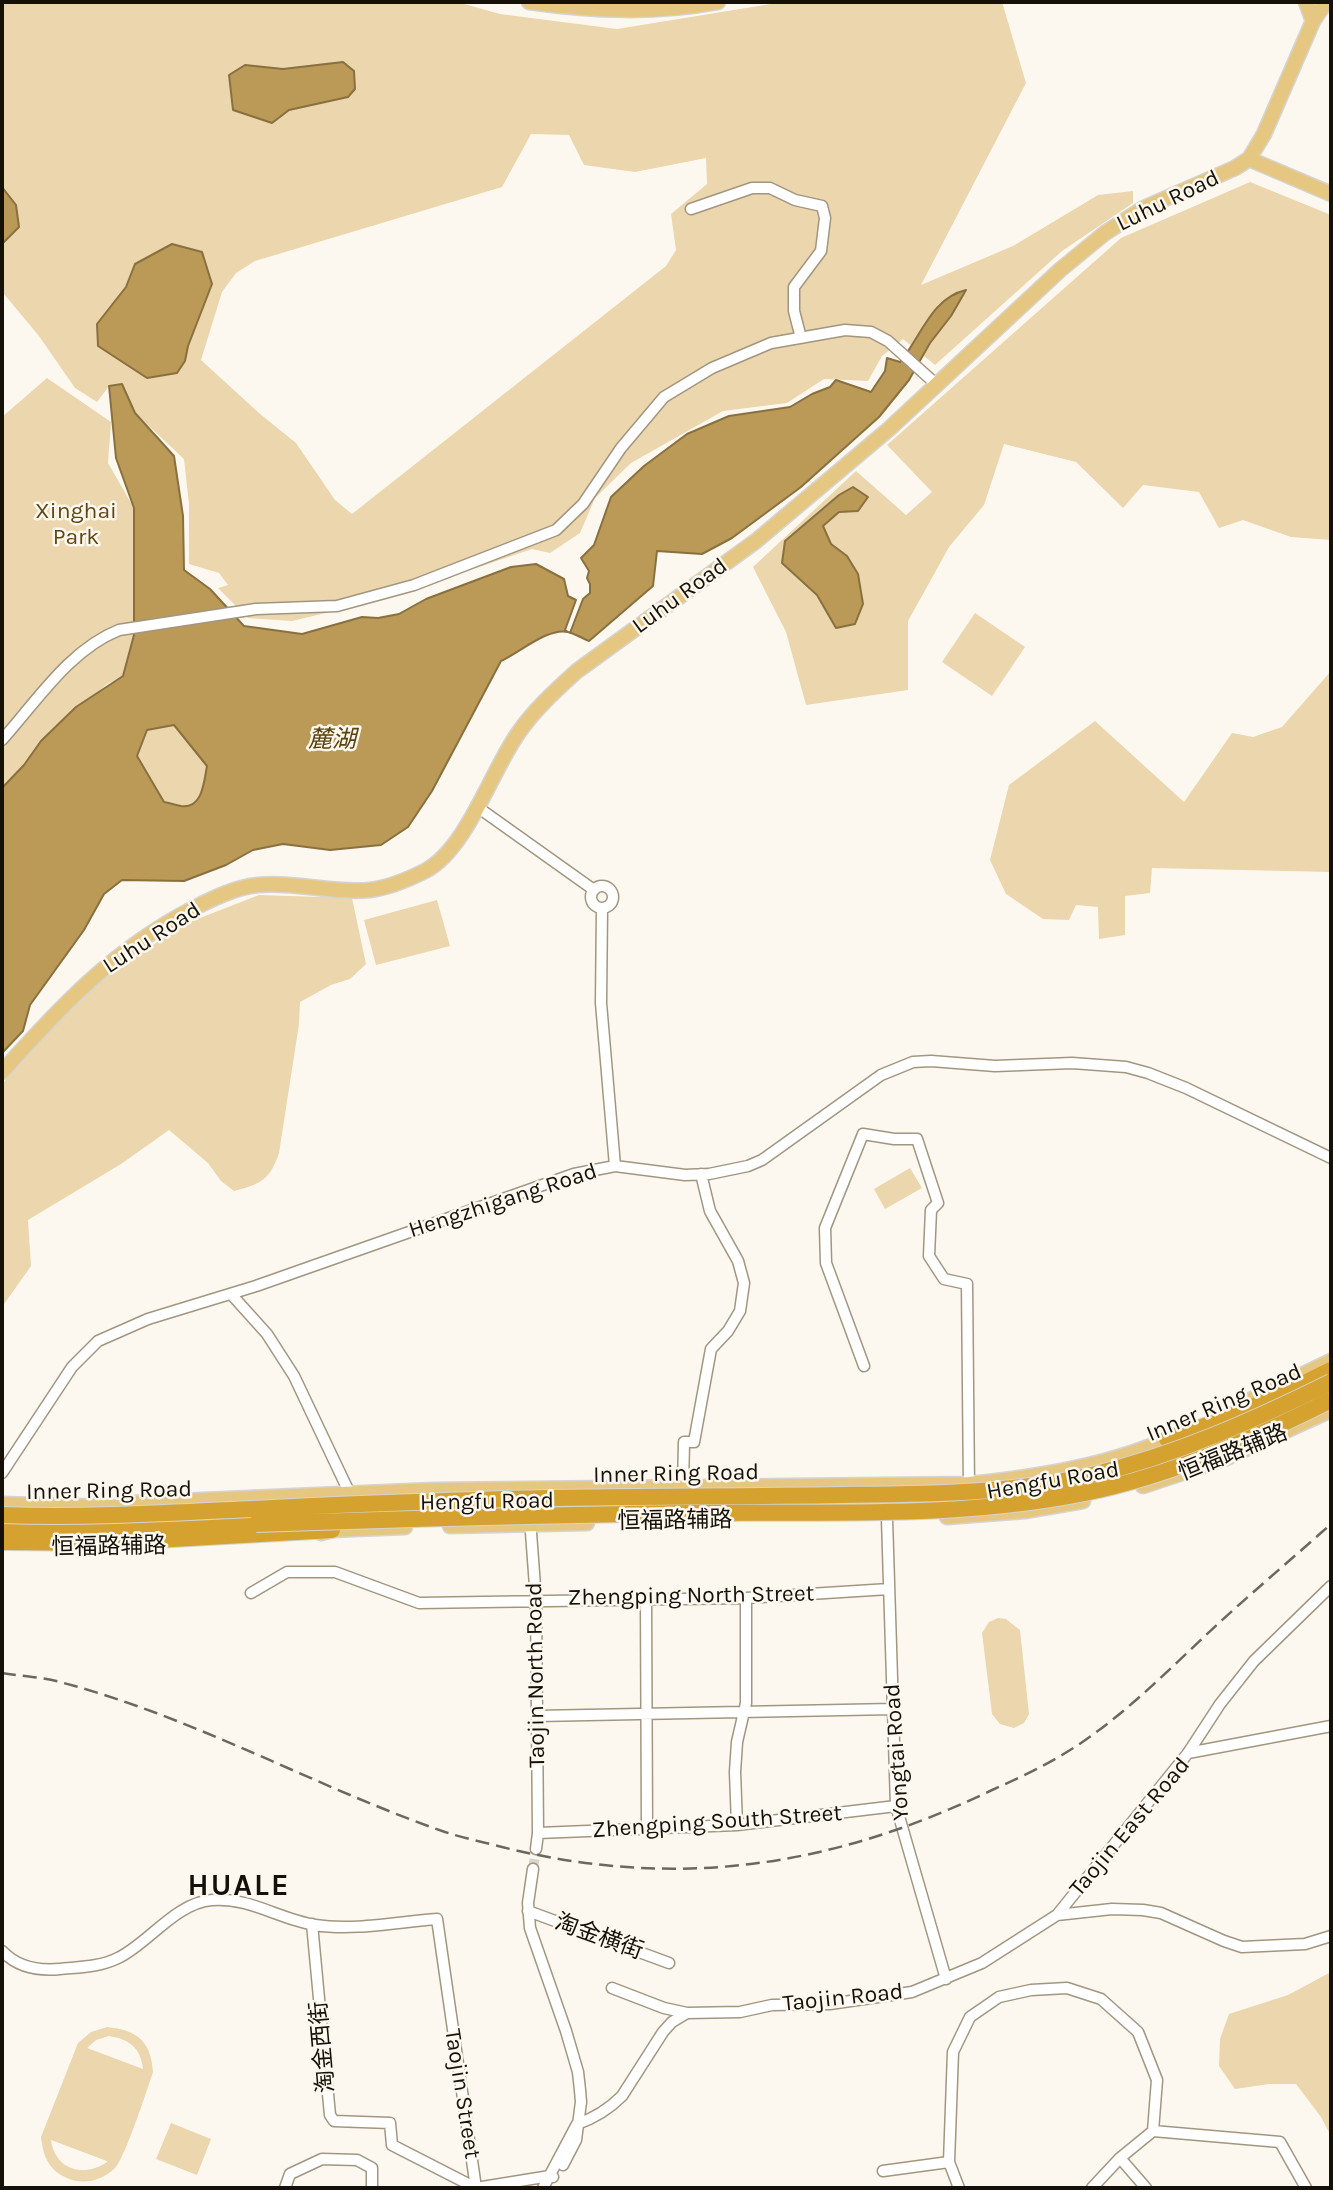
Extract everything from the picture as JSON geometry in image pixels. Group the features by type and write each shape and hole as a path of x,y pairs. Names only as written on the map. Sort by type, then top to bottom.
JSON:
{"highway":[{"path":"1167,1439 1265,1402 1331,1370"},
{"name":"Inner Ring Road","path":"2,1515 163,1514 502,1499 912,1494 1007,1489 1089,1476 1176,1451 1240,1426 1331,1383"},
{"name":"Inner Ring Road","path":"2,1530 112,1530 432,1518 915,1511 1013,1504 1086,1493 1185,1464 1258,1436 1331,1399"},
{"path":"2,1544 177,1540 332,1530"}],"main road":[{"path":"529,2 628,11 718,2"},
{"path":"1306,2 1313,21"},
{"path":"1326,2 1313,21 1264,134 1249,159 1331,194"},
{"name":"Luhu Road","path":"2,1072 77,991 119,955 167,922 229,892 261,884 372,890 425,871 449,851 519,732 537,709 569,678 753,543 937,385 1060,270 1105,233 1144,208 1235,168 1249,159"},
{"name":"恒福路辅路","path":"2,1544 101,1548 197,1545 530,1513 887,1518 970,1500 1167,1439 1331,1361"},
{"name":"Hengfu Road","path":"970,1500 1063,1483 1147,1462 1234,1431 1331,1383"},
{"name":"Hengfu Road","path":"2,1504 86,1504 201,1510 530,1513 1058,1496 1146,1475 1233,1444 1331,1399"},
{"name":"恒福路辅路","path":"86,1504 385,1492 683,1487 1058,1506 1155,1483 1235,1455 1331,1410"},
{"path":"1147,1462 1167,1439"},
{"path":"332,1530 368,1512 385,1492"},
{"name":"Hengfu Road","path":"2,1524 138,1526 368,1512"}],"street":[{"path":"691,209 752,188 769,188 795,200 822,206 825,218 821,251 794,287 794,311 801,338"},
{"path":"2,740 36,698 102,636 119,630 256,609 338,606 414,585 556,530 583,504 621,448 664,397 712,368 771,343 845,330 871,331 888,341 937,385"},
{"path":"476,806 594,890"},
{"path":"594,890 604,887 612,893 612,903 602,908"},
{"path":"594,890 591,897 593,904 602,908"},
{"path":"602,908 601,1003 615,1166"},
{"name":"Hengzhigang Road","path":"2,1473 72,1367 98,1341 148,1319 231,1294 549,1182 592,1170 615,1166 685,1175 730,1171 762,1160 881,1075 913,1062 995,1066 1072,1063 1126,1067 1186,1088 1331,1158"},
{"path":"864,1366 826,1263 825,1228 863,1134 894,1139 917,1139 938,1203 931,1210 929,1256 944,1279 967,1284 970,1500"},
{"path":"683,1487 684,1442 694,1442 710,1349 728,1331 740,1311 744,1283 738,1261 710,1211 701,1174"},
{"path":"231,1294 267,1334 294,1376 350,1494"},
{"name":"Taojin North Road","path":"530,1513 536,1600 536,1849"},
{"name":"Yongtai Road","path":"887,1518 896,1806 946,1979"},
{"name":"Zhengping North Street","path":"251,1593 287,1572 335,1572 419,1603 746,1598 889,1589"},
{"path":"1188,1753 1214,1713 1254,1661 1331,1586"},
{"path":"737,1825 737,1742 746,1703 746,1598"},
{"path":"646,1599 647,1830"},
{"path":"537,1716 893,1709"},
{"name":"Taojin East Road","path":"1058,1914 1188,1753 1331,1726"},
{"name":"Zhengping South Street","path":"538,1833 737,1825 896,1806"},
{"path":"533,1869 528,1911 533,1937 578,2072 581,2102 577,2124 552,2181 543,2188"},
{"path":"2,1951 9,1959 28,1967 48,1970 102,1964 119,1958 194,1905 211,1900 236,1901 312,1924"},
{"name":"Taojin Road","path":"612,1988 664,2008 687,2013 740,2012 772,2005 830,2004 863,2000 912,1992 946,1979 1006,1949 1058,1914 1112,1909 1143,1910 1169,1917 1242,1947 1304,1944 1331,1936"},
{"name":"淘金横街","path":"528,1911 669,1963"},
{"name":"Taojin Street","path":"312,1924 346,1926 437,1919 476,2188 552,2181"},
{"name":"淘金西街","path":"312,1924 330,2115 334,2121 342,2123 390,2123 392,2145 476,2188"},
{"path":"959,2188 949,2162 953,2052 970,2017 999,1997 1031,1990 1067,1988 1101,1999 1138,2032 1157,2080 1153,2131"},
{"path":"577,2124 597,2116 622,2096 663,2032 672,2022 687,2013"},
{"path":"1092,2188 1120,2158 1153,2131 1280,2142 1306,2188"},
{"path":"1120,2158 1146,2188"},
{"path":"285,2188 290,2174 321,2159 357,2160 372,2168 372,2188"},
{"path":"883,2171 949,2162"}],"green space":[{"path":"2,2 457,2 500,14 617,29 783,2 1002,2 1026,83 921,285 1013,246 1098,195 1133,191 1133,203 1062,251 935,365 903,339 882,356 868,381 824,379 787,403 723,411 631,463 595,498 580,533 550,553 532,549 385,599 292,621 248,618 218,588 228,585 219,573 189,564 189,504 184,459 135,413 122,384 109,386 97,402 75,388 39,336 2,293","holes":["531,134 569,135 584,165 635,172 706,158 707,184 671,214 676,250 666,266 352,514 335,500 296,443 201,360 222,292 236,273 255,261 502,187"]},
{"path":"1250,182 1331,215 1331,540 1291,537 1243,520 1219,528 1199,492 1143,485 1123,508 1076,462 1004,444 984,505 949,547 908,621 908,690 806,705 786,632 753,567 856,471 906,515 932,492 887,445 1121,238","holes":["839,495 858,511 839,512 823,526 831,544 847,556 836,628 817,595 782,563 785,541"]},
{"name":"Xinghai Park","path":"47,378 111,422 108,463 134,508 134,635 123,676 107,684 41,741 24,765 2,788 2,417"},
{"path":"975,613 1025,647 992,696 942,662"},
{"path":"1331,671 1331,872 1152,868 1150,893 1125,896 1125,935 1099,939 1098,907 1076,905 1069,920 1043,919 1006,894 990,860 1009,785 1095,721 1184,802 1232,733 1253,737 1282,727"},
{"path":"174,725 207,766 201,793 194,803 188,806 164,803 137,756 147,730"},
{"path":"259,895 352,898 366,964 350,979 331,985 300,1002 279,1153 272,1169 258,1183 234,1191 221,1181 208,1163 169,1130 121,1164 28,1220 31,1266 2,1307 2,1084 49,1031 102,980 182,925"},
{"path":"437,900 450,946 376,965 364,920"},
{"path":"910,1168 922,1188 885,1209 874,1189"},
{"path":"998,1618 1006,1619 1020,1630 1029,1714 1024,1723 1014,1728 1000,1724 992,1714 982,1633 989,1622"},
{"path":"1331,1972 1331,2136 1321,2117 1296,2084 1269,2084 1235,2089 1219,2066 1220,2039 1229,2014 1288,1995"},
{"path":"107,2027 134,2034 149,2052 153,2072 119,2162 115,2168 98,2179 84,2182 71,2180 50,2166 41,2137 78,2043 91,2032","holes":["109,2036 122,2039 133,2046 140,2055 143,2069 87,2048 96,2040","51,2140 107,2161 107,2162 89,2170 72,2168 58,2158"]},
{"path":"171,2123 211,2139 197,2175 156,2159"}],"water":[{"path":"343,62 354,71 355,89 348,97 289,110 272,123 233,110 229,75 245,65 283,69"},
{"path":"2,187 16,205 19,227 2,244"},
{"path":"172,244 202,252 212,284 188,346 185,361 177,373 147,378 98,346 97,324 126,287 135,264"},
{"path":"966,290 909,380 879,417 801,487 732,538 702,554 657,551 653,586 589,641 570,633 583,599 590,593 587,578 589,571 581,558 594,545 611,497 644,466 687,434 729,416 790,407 830,387 836,380 871,392 885,371 887,358 900,362 935,310 954,294"},
{"name":"麓湖","path":"122,384 135,413 174,456 183,516 184,570 210,589 244,626 302,634 362,617 378,618 399,614 426,599 511,567 536,564 564,579 568,596 576,600 565,630 569,632 552,633 501,661 432,791 408,827 381,845 330,850 283,844 253,850 226,865 184,881 122,880 104,894 84,930 30,1005 23,1031 2,1053 2,788 24,765 41,741 76,707 123,676 134,635 134,508 116,458 109,386","holes":["174,725 207,766 198,799 188,806 181,806 164,802 137,756 147,730"]},
{"path":"853,487 868,497 858,511 839,512 823,526 831,544 847,556 858,574 863,604 855,624 836,628 817,595 782,563 785,541 839,495"}],"tunnel":[{"path":"533,1869 536,1849"}],"railway":[{"path":"2,1673 60,1682 158,1714 397,1814 466,1838 566,1860 629,1867 690,1868 751,1864 811,1854 870,1838 930,1817 1053,1760 1125,1710 1331,1524"}],"district":[{"name":"HUALE","path":"239,1886"}]}
